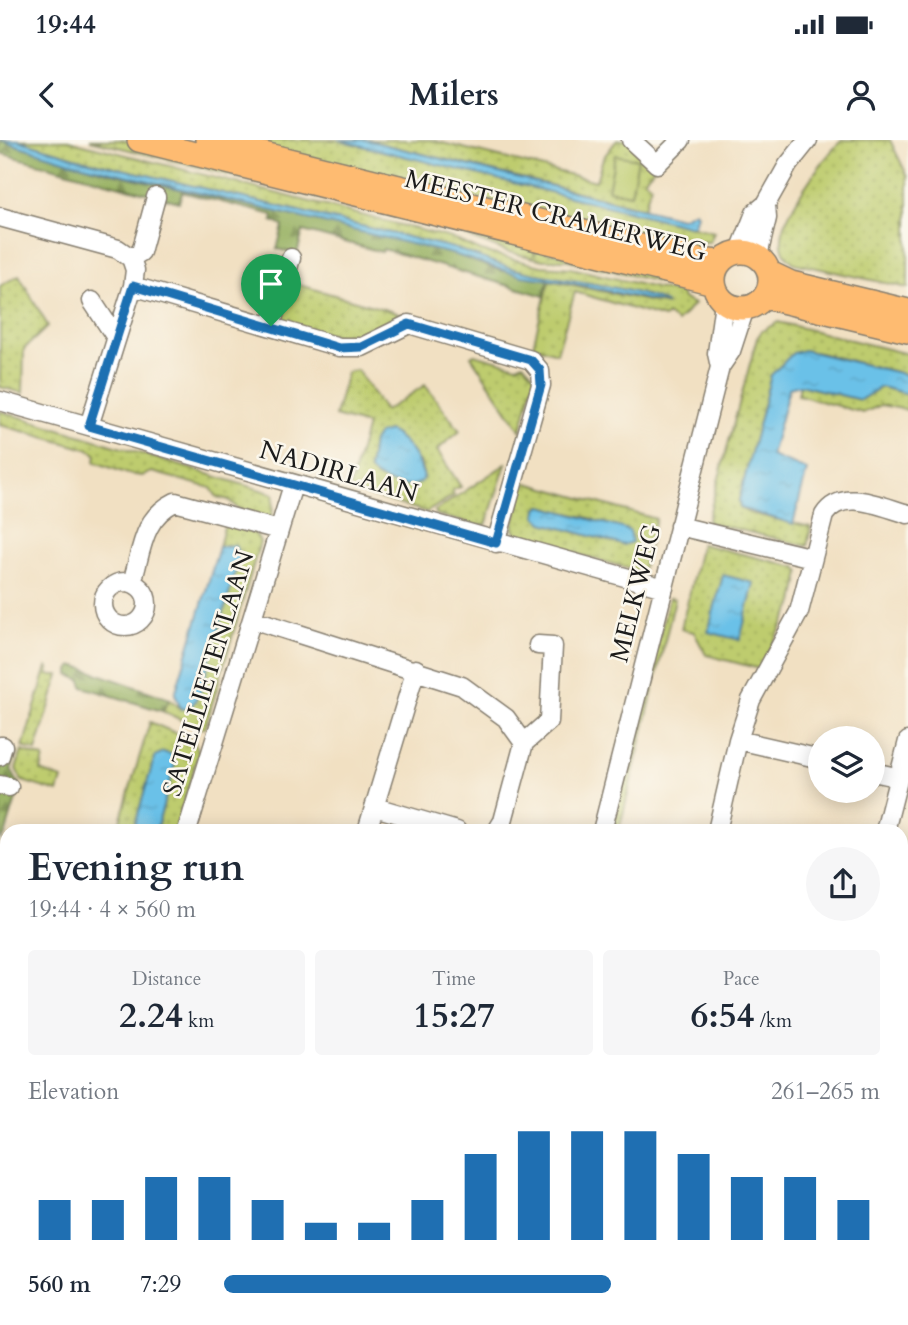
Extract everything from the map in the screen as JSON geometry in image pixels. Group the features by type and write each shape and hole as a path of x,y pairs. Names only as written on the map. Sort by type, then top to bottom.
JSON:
{"main road":[{"name":"MEESTER CRAMERWEG","path":"139,140 742,279 908,331"},
{"name":"MEESTER CRAMERWEG","path":"207,140 698,260 742,279 790,283 908,311"}],"street":[{"path":"631,140 657,164 681,140"},
{"name":"MELKWEG","path":"604,824 720,367 718,353 742,279 767,218 766,204 788,165 808,140"},
{"path":"131,258 141,252 156,197"},
{"path":"0,217 118,250 131,258 135,270 133,286 115,336 89,426"},
{"path":"271,326 291,258"},
{"path":"133,286 351,349 409,324 531,360 540,370 541,385 496,543"},
{"path":"92,301 115,336"},
{"name":"NADIRLAAN","path":"0,401 496,543 664,588"},
{"name":"SATELLIETENLAAN","path":"189,824 293,485"},
{"path":"719,824 738,740 751,700 799,612 824,514 832,503 851,500 908,514"},
{"name":"SATELLIETENLAAN","path":"132,583 150,520 159,509 175,502 279,530"},
{"path":"679,526 813,558"},
{"path":"251,619 462,685 506,719 524,743"},
{"path":"501,824 524,743 549,721 553,646 538,645"},
{"path":"369,824 416,669"},
{"path":"738,740 808,756"},
{"path":"886,824 896,777 908,741"},
{"path":"0,746 3,746 0,756"},
{"path":"885,775 896,777"},
{"path":"375,807 433,824"}],"green space":[{"path":"0,140 103,171 388,238 456,255 498,270 549,280 544,296 383,249 382,252 303,231 297,254 277,249 283,226 272,221 273,215 182,192 179,202 0,153"},
{"path":"18,140 68,140 451,238 481,251 541,266 571,268 682,294 682,298 694,304 677,322 667,315 664,318 575,292 557,353 533,346 549,280 667,305 641,294 520,271 449,247 85,160"},
{"path":"90,140 122,140 535,249 534,254 538,250 684,280 683,288 568,260 543,260 508,252 458,233"},
{"path":"228,140 338,140 714,232 710,242 701,242 693,249"},
{"path":"366,140 431,140 596,181 603,158 617,140 628,140 656,166 644,179 651,185 644,208"},
{"path":"842,140 890,140 908,177 908,288 794,263 783,251 783,234 794,205 814,174"},
{"path":"615,155 638,159 631,194 608,190"},
{"path":"19,275 48,326 24,349 23,393 0,387 0,286"},
{"path":"289,282 404,316 361,343 279,321"},
{"path":"778,322 908,354 908,375 816,352 771,375 739,500 740,508 749,513 811,527 807,546 707,522 757,338 762,331"},
{"path":"474,354 517,366 523,363 535,376 521,431 471,356"},
{"path":"357,370 385,411 425,385 460,431 437,450 461,487 452,490 454,495 427,512 349,490 367,425 335,416 347,372","holes":["373,441 420,462 424,477 409,480 381,479 369,470"]},
{"path":"800,385 860,400 881,387 908,394 908,410 881,405 863,413 798,395"},
{"path":"0,411 274,494 271,523 246,517 229,500 217,497 211,488 152,472 142,476 128,474 95,462 96,454 90,450 0,425"},
{"path":"506,464 486,525 479,526 437,515 435,511"},
{"path":"524,482 656,519 642,572 518,538 513,527","holes":["539,506 593,519 623,545 543,523"]},
{"path":"225,523 255,533 260,542 205,728 199,728 162,711 170,699 181,709 227,545 219,547"},
{"path":"701,544 796,567 800,572 794,603 760,669 706,655 694,632 681,629"},
{"path":"669,598 675,599 621,824 613,824"},
{"path":"76,666 170,699 162,711 83,687 81,680 69,675 71,667"},
{"path":"47,667 48,675 59,675 36,751 23,747"},
{"path":"150,722 194,741 199,752 177,824 158,824 175,764 155,756 135,824 119,824"},
{"path":"7,748 17,751 11,770 20,786 8,824 1,824 0,770"},
{"path":"22,751 44,758 41,771 62,779 58,792 22,781 16,769"}],"water":[{"path":"0,140 18,140 85,160 449,247 520,271 641,294 667,304 567,282 522,276 456,255 70,162"},
{"path":"338,140 366,140 681,218 695,211 697,214 694,225 688,226"},
{"path":"804,350 908,375 908,394 881,387 860,400 800,385 789,388 771,456 807,470 793,524 740,508 739,500 771,375 793,353"},
{"path":"389,431 407,445 419,463 424,477 420,483 407,486 393,484 369,470 373,441 378,434"},
{"path":"542,506 630,531 632,542 623,545 543,523 536,516 537,509"},
{"path":"235,545 240,557 200,693 191,707 181,709 175,694 219,547"},
{"path":"723,575 754,583 740,640 708,632"},
{"path":"163,752 173,755 175,764 158,824 135,824 155,756"}],"route":[{"path":"133,286 271,326 339,348 351,349 362,347 409,324 531,360 540,370 541,385 496,543 89,426 115,336 133,286"}]}
